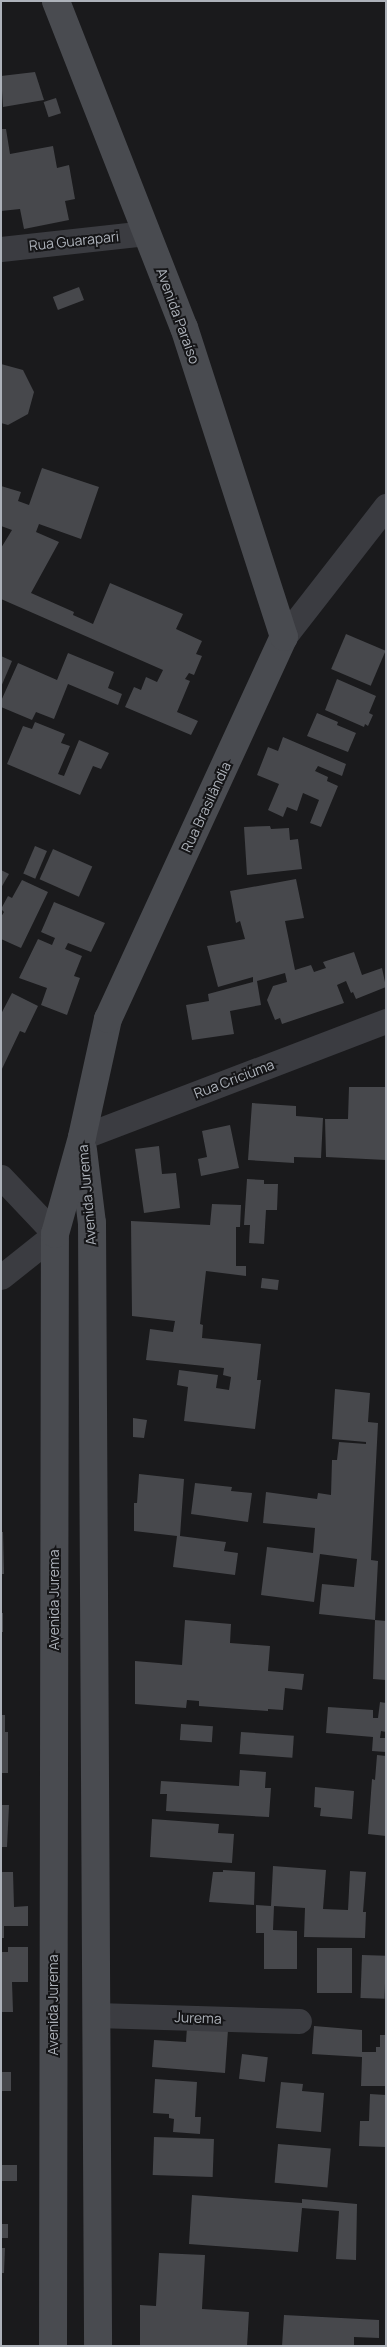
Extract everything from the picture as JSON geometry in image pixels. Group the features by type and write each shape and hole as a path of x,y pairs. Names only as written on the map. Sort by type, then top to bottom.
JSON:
{"main road":[{"name":"Avenida Paraíso","path":"56,1 184,328 284,638"},
{"name":"Rua Brasilândia","path":"82,1137 108,1019 284,638"},
{"name":"Avenida Jurema","path":"53,2346 55,1234 82,1137"},
{"name":"Avenida Jurema","path":"82,1137 92,1223 98,2346"}],"street":[{"name":"Rua Guarapari","path":"1,249 146,232"},
{"name":"Rua Brasilândia","path":"284,638 386,506"},
{"name":"Rua Criciúma","path":"82,1137 386,1021"},
{"path":"1,1177 55,1234"},
{"path":"1,1199 55,1234"},
{"path":"1,1278 55,1234"},
{"name":"Jurema","path":"96,2015 299,2021"}],"building":[{"path":"35,72 44,100 3,107 1,76"},
{"path":"56,98 61,113 49,117 44,102"},
{"path":"1,129 6,129 10,154 53,146 57,168 69,165 75,199 65,201 69,220 24,229 20,209 1,211"},
{"path":"79,287 84,300 58,310 53,297"},
{"path":"1,364 23,370 34,392 28,414 8,425 1,423"},
{"path":"42,468 99,487 81,539 39,524 36,532 59,542 31,593 74,612 73,615 93,624 110,583 183,614 176,629 202,641 196,654 202,656 194,675 189,673 185,679 190,681 177,712 198,721 191,735 125,707 134,687 141,690 146,677 157,682 163,670 1,599 1,548 12,530 1,526 1,486 21,492 18,501 29,505"},
{"path":"346,634 386,651 371,686 331,669"},
{"path":"68,653 114,672 108,688 122,694 118,705 68,684 54,719 36,712 32,720 1,707 1,701 18,663 57,680"},
{"path":"1,656 12,661 1,687"},
{"path":"337,679 376,696 369,713 373,715 368,726 365,724 364,727 325,710"},
{"path":"317,713 338,722 337,725 356,733 348,752 307,736"},
{"path":"35,722 65,734 61,743 70,746 58,774 64,776 79,740 109,753 101,769 93,766 80,795 7,764 23,726 32,729"},
{"path":"283,737 346,764 342,776 318,766 315,771 328,777 327,781 338,786 321,827 310,823 319,800 303,793 297,811 287,807 283,817 268,810 279,784 257,775 268,747 278,751"},
{"path":"270,826 271,829 289,828 290,840 298,839 302,869 247,875 244,827"},
{"path":"35,846 47,851 35,879 23,874"},
{"path":"53,849 92,866 79,897 40,879"},
{"path":"1,870 9,874 1,888"},
{"path":"296,879 304,918 285,921 295,970 311,965 314,972 326,968 323,962 354,952 362,975 382,968 386,987 356,999 346,981 337,985 344,1003 282,1024 280,1018 275,1020 267,1000 273,986 287,982 285,973 257,981 261,1005 230,1011 234,1034 192,1040 186,1005 209,1001 208,994 253,982 253,977 218,987 207,946 245,939 240,921 236,923 230,891"},
{"path":"22,880 48,892 21,948 1,939 1,917 4,912 1,909 8,896 12,898"},
{"path":"54,902 105,923 91,952 68,943 65,949 82,956 74,976 80,978 67,1015 41,1005 47,988 19,978 38,939 52,945 55,938 41,932"},
{"path":"12,993 38,1006 25,1033 20,1031 1,1071 1,1014"},
{"path":"349,1087 386,1087 386,1160 326,1157 325,1119 348,1119"},
{"path":"252,1103 296,1106 296,1116 323,1118 321,1158 294,1157 294,1163 248,1160"},
{"path":"230,1125 239,1168 201,1176 198,1159 207,1157 202,1131"},
{"path":"159,1146 162,1174 176,1173 180,1208 144,1213 135,1149"},
{"path":"247,1179 264,1180 264,1184 278,1184 277,1210 266,1210 264,1244 249,1243 250,1225 244,1225"},
{"path":"212,1204 241,1205 240,1227 236,1227 236,1266 246,1266 246,1276 206,1271 200,1324 203,1325 202,1338 261,1344 257,1380 261,1380 255,1429 184,1421 188,1387 177,1385 179,1370 218,1375 216,1388 229,1390 231,1377 223,1375 224,1368 146,1360 150,1329 173,1332 175,1321 132,1316 131,1221 210,1225"},
{"path":"262,1278 279,1280 278,1290 261,1288"},
{"path":"335,1389 370,1393 368,1422 378,1423 371,1560 378,1561 375,1620 319,1614 322,1584 354,1587 357,1559 320,1554 314,1602 261,1595 267,1547 313,1553 315,1528 263,1523 266,1492 317,1499 318,1493 331,1495 332,1460 337,1460 339,1442 366,1444 366,1442 332,1439"},
{"path":"133,1418 147,1420 144,1438 133,1437"},
{"path":"139,1474 184,1479 180,1536 226,1542 224,1551 238,1553 235,1575 173,1567 177,1536 134,1531 134,1503 137,1503"},
{"path":"195,1483 232,1487 231,1491 252,1493 248,1522 191,1514"},
{"path":"1,1532 3,1532 4,1574 1,1574"},
{"path":"1,1613 3,1613 3,1632 1,1632"},
{"path":"185,1620 231,1624 230,1643 270,1646 268,1671 304,1674 302,1690 285,1688 283,1710 268,1709 268,1711 199,1706 199,1701 187,1700 186,1708 135,1704 135,1661 182,1665"},
{"path":"375,1620 386,1621 386,1680 373,1679"},
{"path":"380,1702 386,1703 386,1732 381,1731 380,1738 386,1738 386,1752 372,1751 373,1737 326,1733 328,1707 373,1710 373,1718 378,1718"},
{"path":"1,1715 5,1715 5,1732 8,1732 8,1773 1,1773"},
{"path":"181,1724 213,1726 212,1742 180,1740"},
{"path":"241,1732 294,1736 292,1758 239,1754"},
{"path":"377,1755 386,1756 386,1836 368,1834 372,1779 375,1780"},
{"path":"240,1770 266,1772 265,1788 271,1788 269,1817 166,1811 167,1794 160,1794 161,1781 239,1786"},
{"path":"315,1787 354,1791 352,1819 320,1816 321,1808 314,1807"},
{"path":"1,1805 9,1805 7,1847 1,1847"},
{"path":"152,1819 219,1824 218,1833 234,1834 232,1863 150,1857"},
{"path":"273,1866 326,1870 323,1909 348,1910 350,1871 366,1872 363,1912 366,1912 365,1938 304,1937 305,1908 274,1906 273,1930 297,1931 297,1969 264,1969 264,1933 256,1933 256,1905 271,1906"},
{"path":"223,1870 255,1872 254,1905 209,1902 213,1872 223,1872"},
{"path":"1,1872 13,1872 14,1907 28,1906 28,1926 4,1926 4,1938 1,1938"},
{"path":"8,1947 28,1947 28,1982 12,1982 13,2012 1,2012 1,1952 8,1952"},
{"path":"317,1948 352,1948 352,1993 317,1993"},
{"path":"362,1955 386,1956 384,1999 360,1998"},
{"path":"314,2026 362,2030 362,2052 376,2052 376,2047 380,2047 380,2035 386,2035 386,2086 361,2086 362,2057 312,2054"},
{"path":"187,2027 228,2030 225,2073 152,2067 154,2040 186,2042"},
{"path":"242,2054 268,2057 265,2082 239,2079"},
{"path":"1,2072 11,2072 11,2091 1,2091"},
{"path":"155,2079 197,2082 195,2117 201,2117 200,2134 173,2132 174,2119 169,2118 169,2114 153,2113"},
{"path":"281,2082 303,2084 302,2091 324,2093 321,2132 276,2128"},
{"path":"370,2094 386,2095 386,2147 359,2146 360,2121 369,2121"},
{"path":"154,2137 214,2139 213,2177 153,2175"},
{"path":"278,2144 331,2149 327,2187 275,2183"},
{"path":"1,2165 17,2165 17,2181 1,2181"},
{"path":"192,2195 302,2203 302,2199 357,2204 356,2260 336,2259 339,2211 302,2208 298,2252 189,2244"},
{"path":"1,2224 8,2224 8,2238 1,2238"},
{"path":"1,2248 5,2248 4,2273 1,2273"},
{"path":"159,2253 205,2255 202,2309 249,2312 247,2346 140,2346 140,2305 156,2306"},
{"path":"284,2315 379,2320 379,2338 354,2337 354,2346 282,2346"}]}
